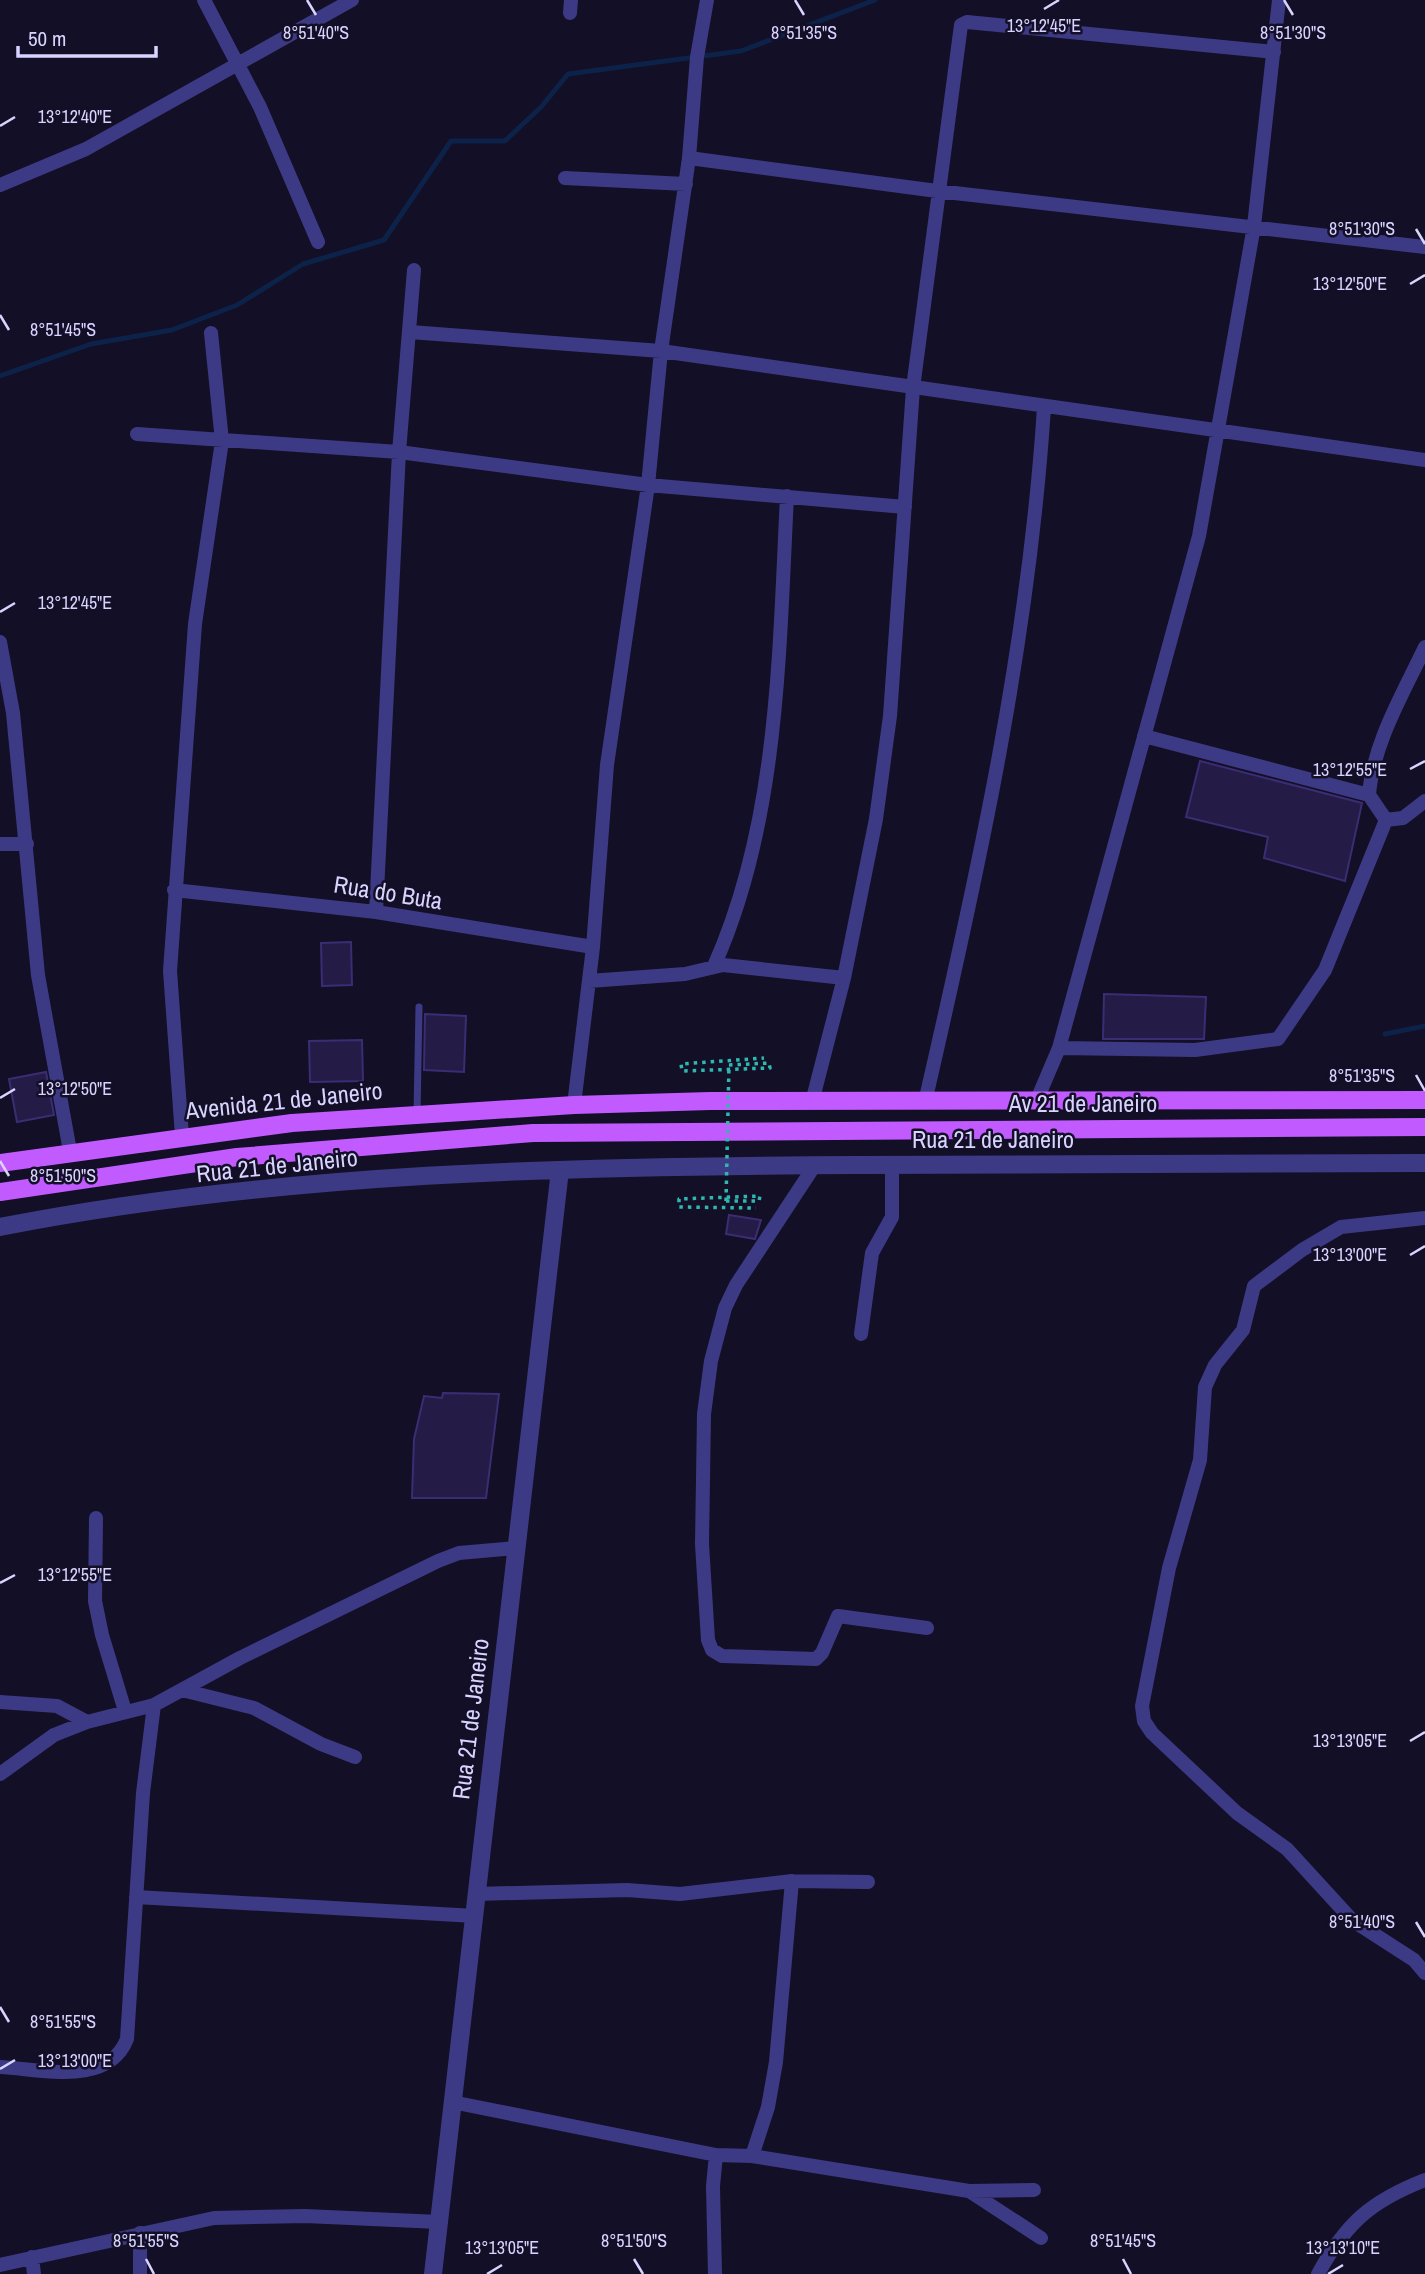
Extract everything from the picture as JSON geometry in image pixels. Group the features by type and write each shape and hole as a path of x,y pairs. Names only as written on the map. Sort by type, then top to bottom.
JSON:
{"main road":[{"name":"Rua 21 de Janeiro","path":"574,1105 710,1101 1425,1100"},
{"name":"Avenida 21 de Janeiro","path":"0,1163 182,1136 417,1114 574,1105"},
{"name":"Av 21 de Janeiro","path":"533,1133 1425,1127"},
{"name":"Avenida 21 de Janeiro","path":"0,1192 237,1157 533,1133"}],"street":[{"path":"204,0 260,107 318,242"},
{"path":"0,185 86,149 352,0"},
{"path":"574,1105 593,947 607,765 648,485 661,351 686,184 697,57 707,0"},
{"path":"1036,1102 1059,1048 1199,536 1254,226 1279,0"},
{"path":"812,1102 844,978 876,819 890,716 913,388 961,24 967,22 1273,52"},
{"path":"689,158 937,191 1425,247"},
{"path":"565,178 686,184"},
{"path":"376,912 399,452 414,270"},
{"path":"182,1136 170,971 195,624 222,441 211,332"},
{"path":"410,332 661,351 1425,460"},
{"path":"925,1102 1003,739 1037,514 1044,407"},
{"path":"137,435 399,452 648,485 905,507"},
{"path":"714,966 740,895 764,785 775,695 787,496"},
{"path":"0,642 13,713 38,975 70,1151"},
{"path":"1386,820 1369,795 1371,774 1380,745 1425,647"},
{"path":"1144,736 1369,795"},
{"path":"1386,820 1403,818 1425,801"},
{"path":"1059,1048 1195,1050 1278,1039 1325,970 1386,820"},
{"path":"0,844 27,844"},
{"name":"Rua do Buta","path":"174,890 376,912 593,947"},
{"path":"589,981 685,974 714,966 844,978"},
{"name":"Rua 21 de Janeiro","path":"0,1227 224,1195 450,1174 892,1164 1425,1163"},
{"path":"861,1335 872,1253 892,1217 892,1164"},
{"path":"816,1165 736,1285 725,1308 710,1361 704,1414 702,1544 708,1640 712,1650 722,1656 816,1659 822,1653 838,1616 927,1628"},
{"name":"Rua 21 de Janeiro","path":"433,2274 560,1170"},
{"path":"1425,1218 1341,1227 1302,1250 1254,1286 1243,1330 1215,1364 1205,1387 1200,1460 1169,1568 1142,1706 1144,1721 1152,1733 1227,1804 1287,1849 1352,1920 1415,1960 1425,1973"},
{"path":"96,1518 95,1601 102,1635 125,1712"},
{"path":"0,1774 54,1735 87,1722 154,1705 240,1658 449,1556 515,1548"},
{"path":"182,1690 254,1708 321,1744 355,1757"},
{"path":"0,1702 57,1706 87,1722"},
{"path":"0,2067 86,2071 108,2065 117,2058 127,2039 136,1897 154,1705"},
{"path":"475,1894 628,1890 680,1894 792,1881 868,1882"},
{"path":"752,2157 768,2108 776,2062 792,1881"},
{"path":"136,1897 475,1916"},
{"path":"453,2102 716,2155 752,2157 969,2191 1034,2190"},
{"path":"715,2274 713,2186 716,2155"},
{"path":"1318,2274 1335,2243 1364,2210 1396,2191 1425,2180"},
{"path":"969,2191 1041,2238"},
{"path":"0,2265 214,2218 305,2216 439,2222"},
{"path":"140,2233 140,2274"},
{"path":"32,2257 34,2274"}],"lane":[{"path":"417,1114 419,1007"}],"path":[{"path":"756,1208 679,1207 679,1199 760,1196 759,1201 726,1201 729,1065 769,1063 770,1068 682,1071 681,1064 764,1058"}],"building":[{"path":"1200,761 1362,803 1345,881 1264,858 1268,837 1186,817"},
{"path":"351,942 352,985 322,986 321,943"},
{"path":"1104,994 1206,997 1204,1039 1103,1039"},
{"path":"425,1014 466,1016 464,1072 424,1070"},
{"path":"362,1040 363,1081 310,1082 309,1041"},
{"path":"46,1072 54,1115 17,1122 9,1079"},
{"path":"729,1215 761,1220 755,1239 726,1234"},
{"path":"443,1393 499,1394 486,1498 412,1498 414,1439 424,1396 442,1398"}],"waterway":[{"path":"0,376 91,344 172,330 237,305 303,264 384,240 451,141 505,141 541,107 568,74 741,51 875,0"},
{"path":"1385,1034 1425,1026"}]}
